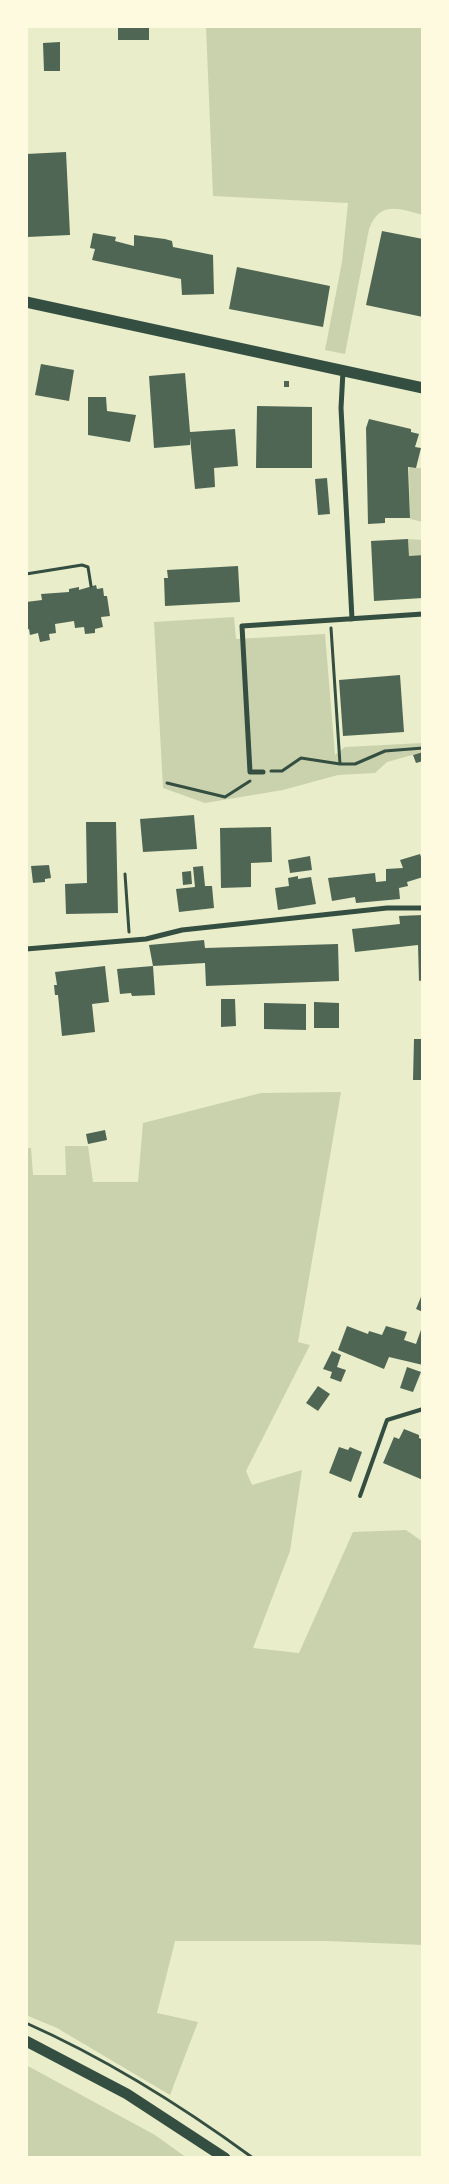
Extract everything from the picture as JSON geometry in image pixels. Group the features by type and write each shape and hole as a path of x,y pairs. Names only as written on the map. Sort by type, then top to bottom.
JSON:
{"main road":[{"path":"26,302 423,388"},
{"path":"26,2042 127,2094 225,2158"}],"street":[{"path":"343,371 340,408 352,619"},
{"path":"263,772 250,772 242,626 422,614 423,622"},
{"path":"26,949 146,939 182,930 387,908 423,908"}],"lane":[{"path":"360,1496 387,1420 423,1409"}],"path":[{"path":"26,574 82,565 88,568 91,586"},
{"path":"331,620 340,764"},
{"path":"167,783 225,797 263,772 282,771 301,758 340,764 355,764 386,751 423,748"},
{"path":"124,874 130,940"}],"green space":[{"path":"206,26 423,26 423,215 391,209 385,210 373,220 369,229 345,354 325,350 342,262 348,203 213,196"},
{"path":"409,468 423,468 423,522 410,519"},
{"path":"408,539 423,540 423,555 409,556"},
{"path":"234,617 236,639 325,634 335,755 345,747 423,743 423,752 387,762 375,773 338,775 283,790 205,803 163,788 154,622"},
{"path":"341,1092 298,1342 310,1345 246,1471 252,1485 302,1470 290,1551 253,1648 299,1653 353,1532 406,1530 423,1542 423,1679 421,1697 423,1698 423,1945 327,1941 175,1941 157,2013 198,2022 170,2095 57,2028 26,2015 26,1148 31,1148 33,1175 66,1175 65,1146 88,1146 93,1182 138,1182 143,1123 261,1093"},
{"path":"26,2065 155,2135 187,2158 26,2158"}],"building":[{"path":"118,26 149,26 149,40 118,40"},
{"path":"60,42 60,71 44,71 43,43"},
{"path":"66,152 70,235 27,237 26,154"},
{"path":"382,231 423,239 423,317 366,305"},
{"path":"93,233 116,237 115,241 134,246 134,235 165,239 172,241 173,247 213,255 214,294 182,295 181,279 92,260 95,249 90,248"},
{"path":"237,267 330,286 323,327 229,309"},
{"path":"41,364 74,370 69,401 35,395"},
{"path":"185,373 190,432 235,429 238,466 214,468 215,487 195,489 190,437 190,445 154,448 149,376"},
{"path":"284,381 289,381 289,387 284,387"},
{"path":"88,397 106,397 107,411 136,415 130,442 88,435"},
{"path":"257,406 312,407 312,468 256,468"},
{"path":"369,419 411,429 411,432 419,434 415,447 421,448 416,468 408,467 410,518 385,518 385,523 368,524 366,428"},
{"path":"327,478 330,514 318,515 315,479"},
{"path":"408,539 409,556 423,555 423,598 374,601 371,541"},
{"path":"238,566 240,602 165,606 164,578 168,578 167,570"},
{"path":"96,585 97,589 103,588 104,596 107,596 110,616 101,617 103,627 95,629 95,633 85,634 84,627 75,628 74,621 55,624 56,633 49,634 50,640 40,642 38,633 30,635 29,629 26,630 26,602 42,600 41,594 69,592 69,589 79,587 79,590"},
{"path":"400,675 404,732 343,736 339,680"},
{"path":"423,752 423,761 416,763 413,755"},
{"path":"194,815 197,849 143,852 140,819"},
{"path":"86,822 116,822 118,913 66,914 65,884 87,883"},
{"path":"271,827 272,862 251,863 251,887 221,888 220,828"},
{"path":"420,854 423,863 423,877 407,882 408,886 399,888 400,899 356,903 355,897 332,901 328,878 375,873 376,882 386,881 386,869 403,868 400,860"},
{"path":"310,856 312,870 290,873 288,860"},
{"path":"49,865 51,878 45,879 45,882 33,883 31,866"},
{"path":"203,866 205,886 212,886 214,908 179,912 176,889 195,887 193,867"},
{"path":"191,871 192,884 183,885 182,872"},
{"path":"298,876 298,879 311,877 316,904 278,910 275,888 289,886 288,878"},
{"path":"423,915 423,980 419,981 418,945 355,952 352,929 400,924 399,916"},
{"path":"204,940 205,948 338,944 339,981 206,986 205,963 153,966 149,945"},
{"path":"105,966 109,1002 92,1004 95,1032 62,1036 58,995 55,995 54,985 57,985 55,972"},
{"path":"153,966 155,995 132,996 131,993 120,994 117,969"},
{"path":"221,999 235,999 236,1026 221,1027"},
{"path":"314,1002 339,1003 339,1028 314,1028"},
{"path":"264,1003 306,1004 306,1030 264,1029"},
{"path":"414,1039 423,1039 423,1080 413,1080"},
{"path":"105,1130 107,1140 88,1144 86,1134"},
{"path":"423,1292 423,1312 416,1309"},
{"path":"423,1324 423,1365 389,1357 384,1369 338,1350 347,1326 368,1334 369,1331 382,1335 386,1326 407,1332 404,1340 416,1344"},
{"path":"332,1351 341,1355 337,1367 346,1370 341,1382 330,1378 332,1372 323,1369"},
{"path":"407,1367 421,1372 413,1392 400,1388"},
{"path":"318,1386 330,1394 318,1411 306,1403"},
{"path":"404,1429 419,1435 419,1438 423,1440 423,1480 383,1463 394,1437 399,1439"},
{"path":"339,1447 348,1450 350,1447 362,1452 351,1482 329,1473"}]}
